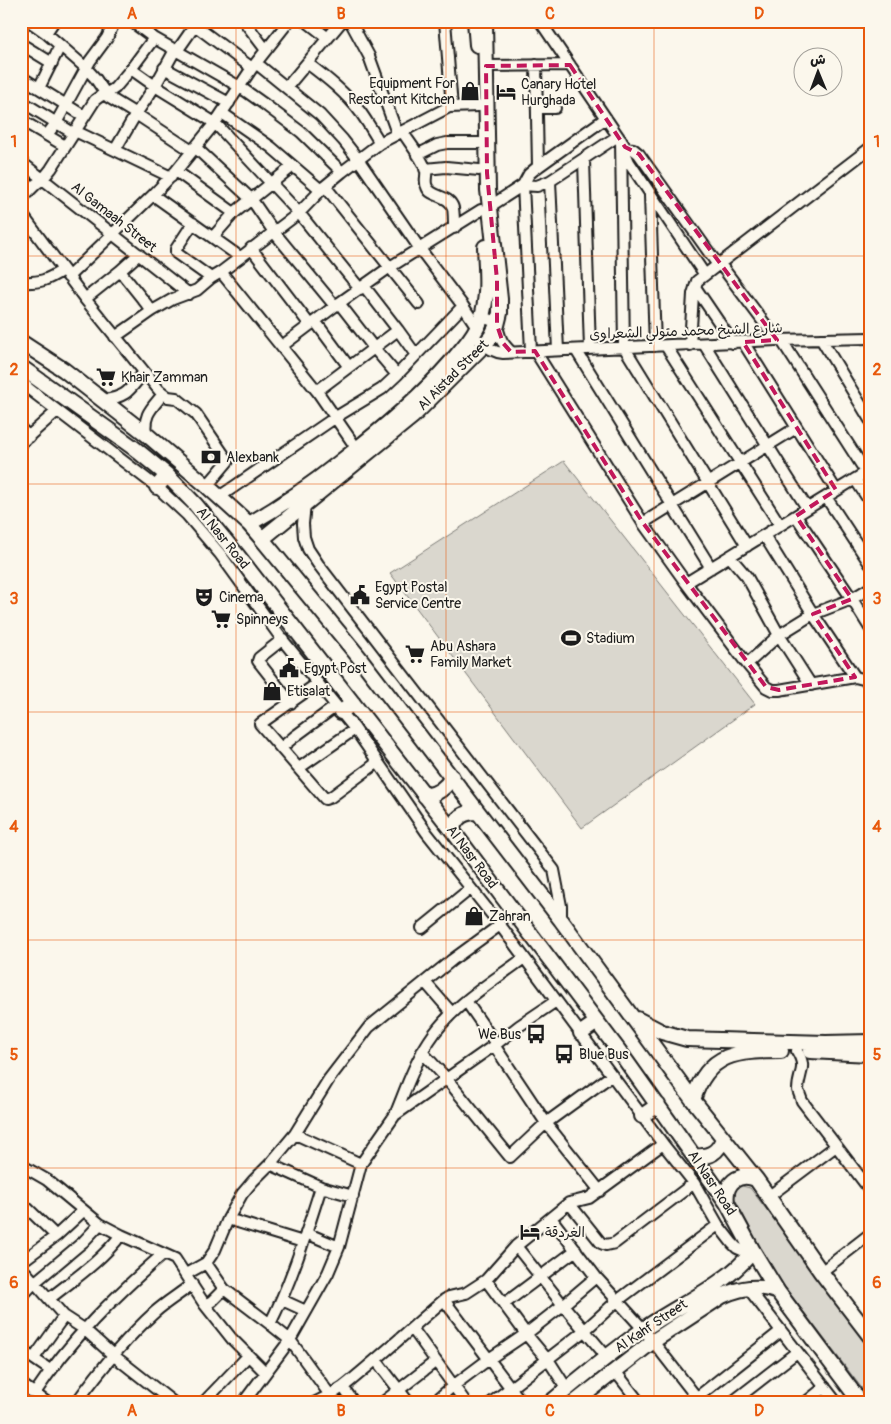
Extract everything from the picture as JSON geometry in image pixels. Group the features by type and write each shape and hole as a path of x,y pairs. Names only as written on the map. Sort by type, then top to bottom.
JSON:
{"main road":[{"name":"Al Aistad Street","path":"262,539 413,416 484,345 491,337 497,325 500,314 500,299 479,170 478,55 475,21"},
{"name":"Al Aistad Street","path":"249,524 299,493 358,449 397,416 434,380 465,345 478,325 485,304 486,278 485,21"},
{"name":"Al Nasr Road","path":"21,342 64,370 146,434 249,524 262,539 359,657 562,920 693,1100 756,1179 821,1272 870,1336"},
{"name":"Al Nasr Road","path":"21,367 134,448 167,475 195,504 238,556 452,830 597,1022 727,1202 753,1251 778,1292 861,1403"},
{"path":"51,388 63,385 66,378 64,370"},
{"path":"76,406 80,394 91,390"},
{"path":"157,487 167,475"},
{"path":"338,709 352,703"},
{"path":"425,796 438,792 449,783 452,777"},
{"path":"452,830 458,818 470,812 477,812"},
{"path":"633,1016 662,1032 687,1039 826,1048 870,1054"},
{"path":"581,1033 597,1022"},
{"path":"693,1100 703,1077 722,1059 734,1054 747,1051 797,1051 870,1042"},
{"path":"642,1116 658,1105"},
{"path":"694,1156 710,1156 716,1152 724,1138"},
{"path":"727,1202 727,1189 736,1179 750,1177 756,1179"},
{"name":"Al Kahf Street","path":"550,1403 644,1330 726,1277 753,1251"},
{"name":"Al Kahf Street","path":"582,1400 652,1342 722,1296 748,1288 764,1288 778,1292"}],"street":[{"path":"29,21 46,32 86,68 108,97 194,149 252,200 274,232 397,375"},
{"path":"46,32 54,21"},
{"path":"47,135 56,123 86,68 107,38 115,21"},
{"path":"244,21 266,50"},
{"path":"21,282 38,283 66,274 154,196 215,123 254,65 289,21"},
{"path":"306,21 328,38"},
{"path":"287,87 342,21"},
{"path":"350,21 369,56 399,132 426,169 426,185 428,189 432,193 446,198 450,203 454,228"},
{"path":"445,21 452,107"},
{"path":"540,21 622,141 639,154 719,265 780,341 868,471 686,584"},
{"path":"134,22 154,38 240,87 264,104 301,132 342,172"},
{"path":"115,150 194,22 287,87 320,115 332,128 358,159 420,249 478,325 478,339 484,345"},
{"path":"21,199 43,179 95,100 112,90 131,69 154,38"},
{"path":"21,44 52,63"},
{"path":"39,88 60,46"},
{"path":"307,63 328,78 345,95 361,113 380,143"},
{"path":"536,65 538,166"},
{"path":"486,66 570,65"},
{"path":"164,68 229,103"},
{"path":"131,69 215,123 299,213 398,330 416,356"},
{"path":"21,77 84,116"},
{"path":"21,101 74,132 174,174 234,213"},
{"path":"115,338 173,299 197,290 299,213 323,188 380,143 452,107 479,106"},
{"path":"537,108 555,108"},
{"path":"222,113 271,147 323,188 419,304"},
{"path":"282,346 390,267 523,185 529,174 538,166 606,118"},
{"path":"21,120 65,146"},
{"path":"523,185 537,186 550,181 584,160 622,141"},
{"path":"622,141 627,159 705,275"},
{"path":"622,141 624,348 747,546"},
{"path":"417,155 437,145 447,143 479,143"},
{"path":"690,345 692,300 697,281 870,148"},
{"path":"584,160 590,349"},
{"name":"Al Gamaah Street","path":"21,162 114,233 189,294"},
{"path":"213,237 234,213 293,166"},
{"path":"426,169 446,167 479,170"},
{"path":"550,181 558,350"},
{"path":"523,185 533,351 643,523 686,584 766,687 772,690 779,690 856,677 863,679 870,676"},
{"path":"650,194 661,346 780,526"},
{"path":"154,196 240,256"},
{"path":"21,213 84,299 163,394 176,398 196,414 228,461 207,486"},
{"path":"193,223 176,249 176,253 211,278"},
{"path":"251,248 348,367"},
{"path":"84,299 120,271 138,254"},
{"path":"120,271 152,312"},
{"path":"221,272 317,391 358,449"},
{"path":"695,287 738,343 836,490"},
{"path":"219,497 336,417 382,389 464,306"},
{"path":"478,325 490,319 497,325 503,343 511,352"},
{"path":"317,391 398,330"},
{"name":"شارع الشيخ محمد متولي الشعراوى","path":"484,345 495,352 511,352 867,337"},
{"path":"820,339 870,420"},
{"path":"704,344 807,508"},
{"path":"576,350 711,568"},
{"path":"103,400 126,394 144,372"},
{"path":"21,380 29,389 157,487 187,516 220,554 318,684 355,729 427,833 500,925 694,1183 718,1225 738,1248 744,1251 753,1251"},
{"path":"146,434 145,426 148,412 163,394"},
{"path":"21,429 25,440 57,411"},
{"path":"643,523 796,428"},
{"path":"855,479 870,502"},
{"path":"826,497 870,564"},
{"path":"305,504 303,524 304,537 308,549 554,870 562,920"},
{"path":"796,516 870,628"},
{"path":"764,535 813,614 856,677"},
{"path":"730,557 747,577 779,635 810,684"},
{"path":"747,664 779,635 813,614 852,599 870,588"},
{"path":"284,639 262,655 258,661 291,703"},
{"path":"318,684 260,724 325,799 331,797 378,762"},
{"path":"281,748 294,737 338,709"},
{"path":"299,768 355,729"},
{"path":"422,928 470,889"},
{"path":"186,1274 206,1263 215,1250 228,1219 242,1194 295,1134 329,1080 369,1027 452,960 500,925"},
{"path":"243,1403 290,1340 328,1273 339,1247 361,1164 395,1116 422,1052 452,1013 466,1000 524,958"},
{"path":"424,982 452,1013"},
{"path":"466,1000 546,1123 600,1191"},
{"path":"395,1116 556,1001"},
{"path":"797,1051 802,1062 798,1090 802,1101 870,1190"},
{"path":"422,1052 446,1078 510,1157 546,1123 612,1075"},
{"path":"295,1134 361,1164"},
{"path":"314,1403 343,1387 444,1300 466,1293 486,1280 516,1246 569,1203 589,1198 663,1144"},
{"path":"768,1197 836,1146"},
{"path":"270,1164 321,1187 352,1196"},
{"path":"21,1165 47,1180 100,1224 175,1259 205,1305 248,1356 265,1372"},
{"path":"569,1203 601,1243 606,1245 615,1243 694,1183"},
{"path":"270,1324 282,1300 298,1259 321,1187"},
{"path":"21,1202 56,1236"},
{"path":"21,1262 56,1236 83,1211"},
{"path":"551,1218 596,1276 644,1330 696,1401 781,1331"},
{"path":"228,1219 339,1247"},
{"path":"21,1297 34,1283 83,1242 100,1224"},
{"path":"491,1403 584,1331 617,1301 718,1225"},
{"path":"821,1272 870,1234"},
{"path":"49,1299 98,1260 121,1235"},
{"path":"516,1246 607,1357"},
{"path":"504,1304 576,1250"},
{"path":"35,1393 50,1370 84,1329 131,1282 163,1254"},
{"path":"206,1263 224,1289 290,1340 330,1395"},
{"path":"21,1268 64,1316 84,1329 113,1356 174,1403"},
{"path":"433,1403 489,1359 526,1334 596,1276"},
{"path":"486,1280 567,1389"},
{"path":"76,1403 97,1373 156,1311 192,1284"},
{"path":"748,1288 837,1403"},
{"path":"205,1305 224,1289"},
{"path":"282,1300 306,1311"},
{"path":"444,1300 522,1403"},
{"path":"34,1358 64,1316"},
{"path":"412,1328 466,1403"},
{"path":"21,1350 50,1370"},
{"path":"731,1403 797,1352"},
{"path":"203,1403 248,1356"},
{"path":"376,1360 409,1403"},
{"path":"382,1403 436,1361"},
{"path":"615,1371 640,1403"},
{"path":"21,1384 48,1403"},
{"path":"343,1387 354,1403"},
{"path":"804,1403 825,1387"}],"highlighted area":[{"path":"570,65 625,147 639,154 777,340 743,342 836,490 796,516 852,599 813,614 855,677 779,690 766,687 643,523 535,351 511,352 503,343 497,325 497,280 487,173 486,66"}],"shaded area":[{"name":"Stadium","path":"564,461 755,704 582,828 390,573"},
{"path":"742,1186 750,1188 870,1345 870,1399 772,1270 734,1197 736,1189"}],"place":[{"name":"Equipment For Restorant Kitchen","path":"470,91"},
{"name":"Canary Hotel Hurghada","path":"506,92"},
{"name":"Khair Zamman","path":"106,377"},
{"name":"Alexbank","path":"211,457"},
{"name":"Egypt Postal Service Centre","path":"360,595"},
{"name":"Cinema","path":"204,597"},
{"name":"Spinneys","path":"221,619"},
{"name":"Stadium","path":"571,638"},
{"name":"Abu Ashara Family Market","path":"415,654"},
{"name":"Egypt Post","path":"289,668"},
{"name":"Etisalat","path":"272,691"},
{"name":"Zahran","path":"474,916"},
{"name":"We Bus","path":"536,1034"},
{"name":"Blue Bus","path":"564,1054"},
{"name":"الغردقة","path":"530,1232"}]}
